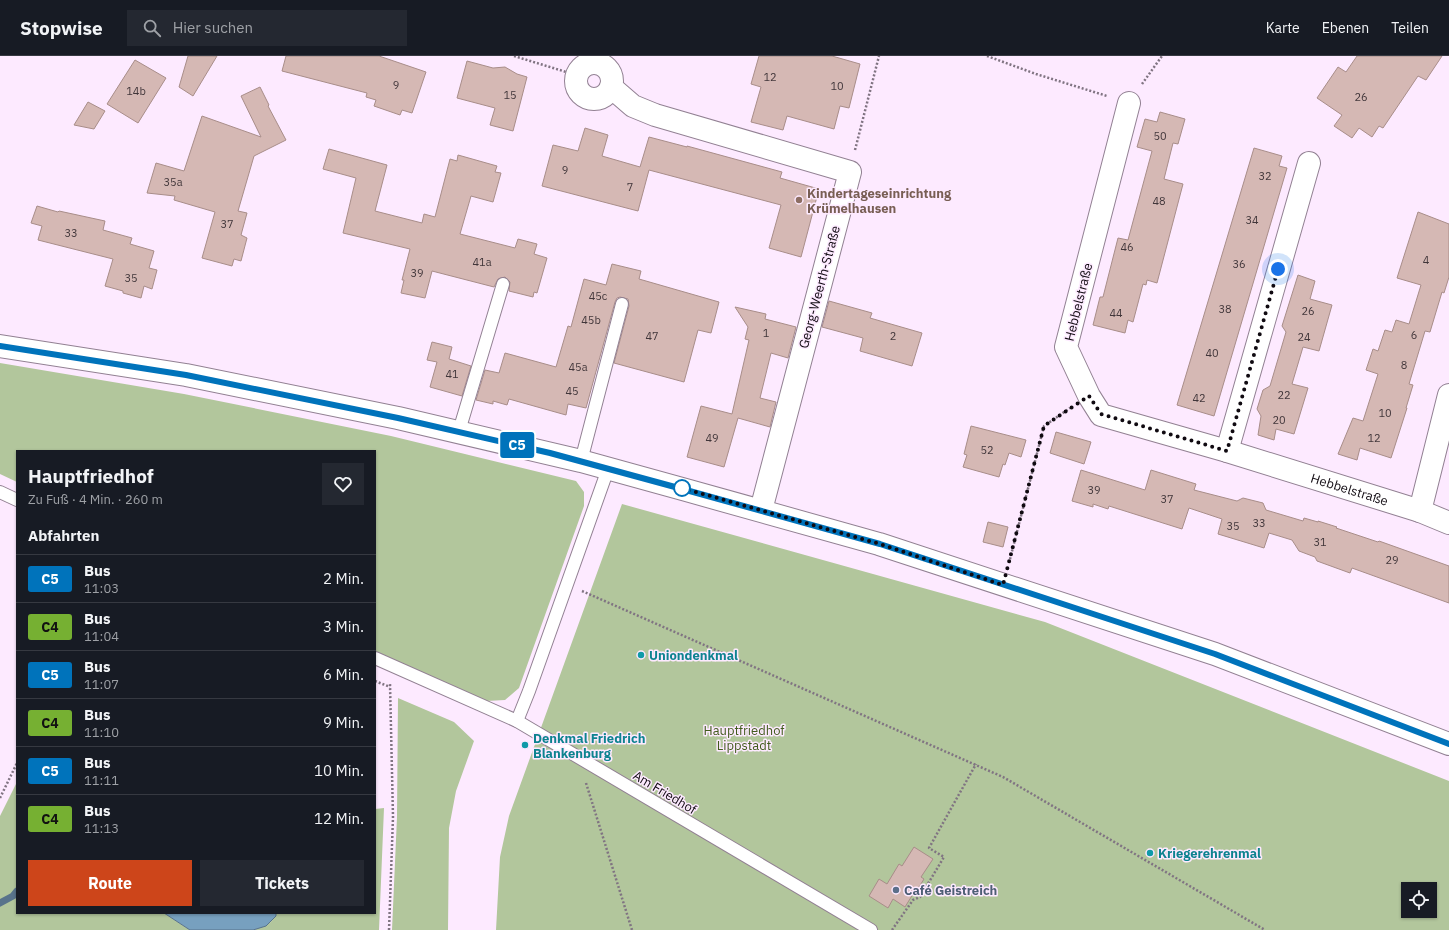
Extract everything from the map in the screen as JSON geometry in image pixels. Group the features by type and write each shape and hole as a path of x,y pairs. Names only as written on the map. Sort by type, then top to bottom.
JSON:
{"street":[{"path":"576,75 584,65 597,63 608,69 611,74 612,87 633,106 654,115 850,172"},
{"name":"Hebbelstraße","path":"1129,103 1066,347 1089,396 1101,414 1227,451 1420,512 1449,523"},
{"path":"1227,451 1308,163"},
{"name":"Georg-Weerth-Straße","path":"761,510 850,172"},
{"path":"0,346 186,375 459,431 580,461 761,510 880,544 1215,654 1449,744"},
{"path":"1420,512 1449,395"}],"lane":[{"path":"459,431 503,284"},
{"path":"580,461 622,304"},
{"path":"517,721 568,585 608,469"},
{"path":"0,492 16,500"},
{"name":"Am Friedhof","path":"376,658 517,721 871,930"}],"path":[{"path":"514,56 576,75"},
{"path":"850,172 879,56"},
{"path":"987,56 1036,74 1129,103 1162,56"},
{"path":"1003,585 1044,426 1089,396"},
{"path":"568,585 1003,777 1265,930"},
{"path":"389,930 393,816 390,687 393,666"},
{"path":"376,681 390,687"},
{"path":"892,930 913,900 920,897 944,857 929,848 976,764"},
{"path":"0,798 16,765"},
{"path":"594,766 585,781 632,930"}],"green space":[{"path":"0,363 184,394 391,436 576,481 584,492 584,506 519,688 505,700 486,701 376,652 376,450 16,450 16,482 0,474"},
{"name":"Hauptfriedhof Lippstadt","path":"622,504 1045,622 1449,781 1449,930 496,930 500,857 509,816"},
{"path":"398,698 454,722 474,741 456,791 449,828 448,930 392,930 397,817"},
{"path":"16,784 16,914 166,914 190,930 0,930 0,816"},
{"path":"384,808 379,930 253,930 264,926 273,920 276,914 376,914 376,809"}],"water":[{"path":"166,914 276,914 276,916 266,926 253,930 190,930"}],"building":[{"path":"188,56 217,56 193,96 179,87"},
{"path":"286,56 379,56 426,72 412,113 402,110 400,115 374,106 376,100 366,97 367,93 282,71"},
{"path":"759,56 832,56 860,64 849,108 840,106 834,129 787,116 783,130 751,122 761,87 751,84"},
{"path":"1357,56 1442,56 1426,80 1418,76 1383,128 1379,126 1372,137 1359,128 1352,138 1334,126 1342,115 1317,98 1338,67 1346,72"},
{"path":"135,60 166,78 138,123 107,104"},
{"path":"467,61 493,68 505,67 517,74 527,77 513,131 490,125 495,108 457,98"},
{"path":"260,87 286,140 254,156 238,211 247,213 241,235 247,238 241,261 234,259 232,266 202,258 215,212 174,200 175,196 147,193 156,163 184,171 202,116 261,137 241,96"},
{"path":"88,102 105,111 94,129 74,125"},
{"path":"1160,112 1185,119 1178,144 1173,143 1164,179 1183,184 1157,283 1147,280 1146,285 1143,284 1133,322 1128,320 1125,333 1093,325 1100,297 1103,297 1118,238 1128,240 1152,151 1137,147 1145,119 1157,122"},
{"path":"585,128 608,135 602,156 640,167 649,137 782,172 780,178 819,189 801,257 769,248 781,205 649,170 638,211 542,186 553,145 578,151"},
{"path":"1254,148 1282,156 1279,166 1287,168 1214,416 1177,405"},
{"path":"329,149 387,165 375,211 422,223 424,214 435,217 450,159 457,161 458,155 497,166 495,172 501,173 493,202 471,196 460,234 515,248 518,239 537,244 534,254 547,258 537,293 534,292 533,297 509,291 510,282 505,277 498,279 494,287 432,271 425,298 401,293 404,280 402,280 410,249 343,233 356,178 323,169"},
{"path":"37,206 58,212 105,221 103,230 132,238 130,244 154,251 149,268 157,270 152,289 144,286 141,298 105,286 113,259 38,240 42,226 31,223"},
{"path":"1418,212 1449,224 1449,277 1444,293 1442,292 1430,332 1425,331 1409,384 1413,385 1407,408 1391,458 1360,448 1357,460 1338,454 1353,418 1363,421 1378,374 1366,370 1373,349 1378,351 1385,330 1392,332 1396,320 1409,324 1421,285 1397,278"},
{"path":"612,264 641,271 639,279 719,302 711,333 698,330 684,382 614,363 629,306 628,299 620,297 617,298 615,302 586,408 568,404 566,415 509,399 507,405 493,401 493,404 476,400 485,370 499,373 505,353 556,367 568,326 571,327 584,279 606,285"},
{"path":"1298,275 1315,281 1310,299 1332,305 1319,351 1303,347 1292,384 1308,388 1294,434 1276,429 1274,440 1258,435 1261,416 1257,409 1263,390 1270,386 1286,332 1282,326"},
{"path":"829,301 872,313 870,318 922,333 912,366 860,351 863,338 822,327"},
{"path":"735,307 766,314 765,319 796,327 788,358 771,353 760,398 776,402 770,427 738,418 724,467 687,457 701,406 732,414 749,340 745,339 748,327"},
{"path":"432,342 452,347 449,359 471,366 462,396 430,387 437,362 427,360"},
{"path":"971,426 1026,440 1021,457 1009,453 1005,465 1003,464 999,477 963,467 967,455 964,454"},
{"path":"1056,432 1091,442 1084,464 1050,453"},
{"path":"1081,470 1145,490 1151,470 1196,484 1194,490 1237,501 1243,498 1263,503 1266,510 1303,521 1304,518 1318,521 1449,566 1449,603 1352,568 1350,573 1317,561 1315,557 1299,551 1292,540 1269,533 1264,548 1218,534 1222,519 1189,508 1182,529 1109,506 1108,509 1093,504 1093,507 1072,501"},
{"path":"988,522 1008,527 1003,547 983,542"},
{"path":"914,847 933,859 921,877 924,879 905,907 893,899 888,908 869,896 879,879 887,884 899,864 902,866"}],"waterway":[{"path":"0,903 13,896 16,892"}],"bus line":[{"name":"C5","path":"0,346 186,375 398,418 550,453 686,490 880,544 1215,654 1449,744"}],"place":[{"name":"Kindertageseinrichtung Krümelhausen","path":"799,200"},
{"name":"Uniondenkmal","path":"641,655"},
{"name":"Denkmal Friedrich Blankenburg","path":"525,745"},
{"name":"Kriegerehrenmal","path":"1150,853"},
{"name":"Café Geistreich","path":"896,890"}],"route":[{"path":"682,488 880,544 1003,585 1044,426 1089,396 1101,414 1227,451 1278,269"}]}
